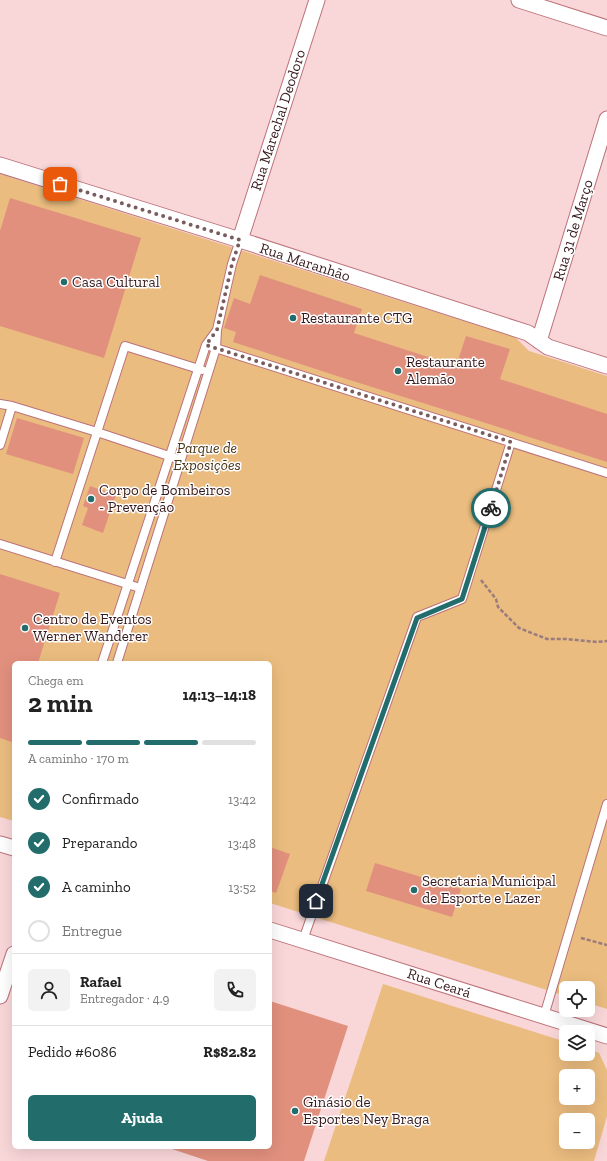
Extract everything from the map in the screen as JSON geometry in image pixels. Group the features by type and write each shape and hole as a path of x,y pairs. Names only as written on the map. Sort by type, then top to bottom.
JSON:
{"street":[{"name":"Rua Marechal Deodoro","path":"240,240 317,0"},
{"path":"519,0 607,28"},
{"name":"Rua 31 de Março","path":"539,341 607,119"},
{"name":"Rua Maranhão","path":"0,165 240,240 528,333 548,347 607,366"},
{"path":"0,844 12,847"},
{"name":"Rua Ceará","path":"272,931 607,1036"},
{"path":"0,996 12,960"}],"lane":[{"path":"118,661 216,348 217,330 232,264 240,240"},
{"path":"103,661 206,345 217,330"},
{"path":"206,345 607,473"},
{"path":"55,562 125,346 209,372"},
{"path":"0,404 12,406 97,432 181,460"},
{"path":"0,444 12,406"},
{"path":"303,940 417,618 462,599 511,442"},
{"path":"0,544 140,588"},
{"path":"544,1016 607,804"}],"path":[{"path":"472,569 496,599 498,607 519,628 547,639 597,642 607,641"},
{"path":"568,934 607,945"}],"green space":[{"name":"Parque de Exposições","path":"0,174 515,337 529,351 607,376 607,1009 595,1005 595,981 559,981 559,994 272,904 272,661 12,661 12,820 0,817"},
{"path":"383,984 559,1040 559,1061 595,1061 595,1052 599,1053 607,1070 607,1116 594,1161 324,1161"}],"building":[{"name":"Casa Cultural","path":"10,198 141,238 104,358 0,326 0,231"},
{"path":"260,275 362,309 354,333 456,366 466,336 510,349 500,379 607,414 607,462 233,342 236,332 224,328 234,298 250,304"},
{"path":"17,418 84,438 73,474 6,454"},
{"path":"90,486 116,495 103,533 82,525 88,508 83,506"},
{"name":"Centro de Eventos Werner Wanderer","path":"0,574 60,593 39,661 12,661 12,742 0,738"},
{"path":"272,848 290,854 276,893 272,892"},
{"name":"Secretaria Municipal de Esporte e Lazer","path":"375,863 461,889 452,917 366,891"},
{"name":"Ginásio de Esportes Ney Braga","path":"272,1002 348,1026 304,1161 208,1161 172,1149 272,1149"}],"way so far":[{"path":"60,184 240,240 232,264 217,330 206,345 511,442 491,508"}],"place":[{"name":"Casa Cultural","path":"64,282"},
{"name":"Restaurante CTG","path":"293,318"},
{"name":"Restaurante Alemão","path":"398,371"},
{"name":"Corpo de Bombeiros - Prevenção","path":"91,499"},
{"name":"Centro de Eventos Werner Wanderer","path":"25,628"},
{"name":"Secretaria Municipal de Esporte e Lazer","path":"414,890"},
{"name":"Ginásio de Esportes Ney Braga","path":"295,1111"}],"route":[{"path":"316,901 417,618 462,599 491,508"}]}
